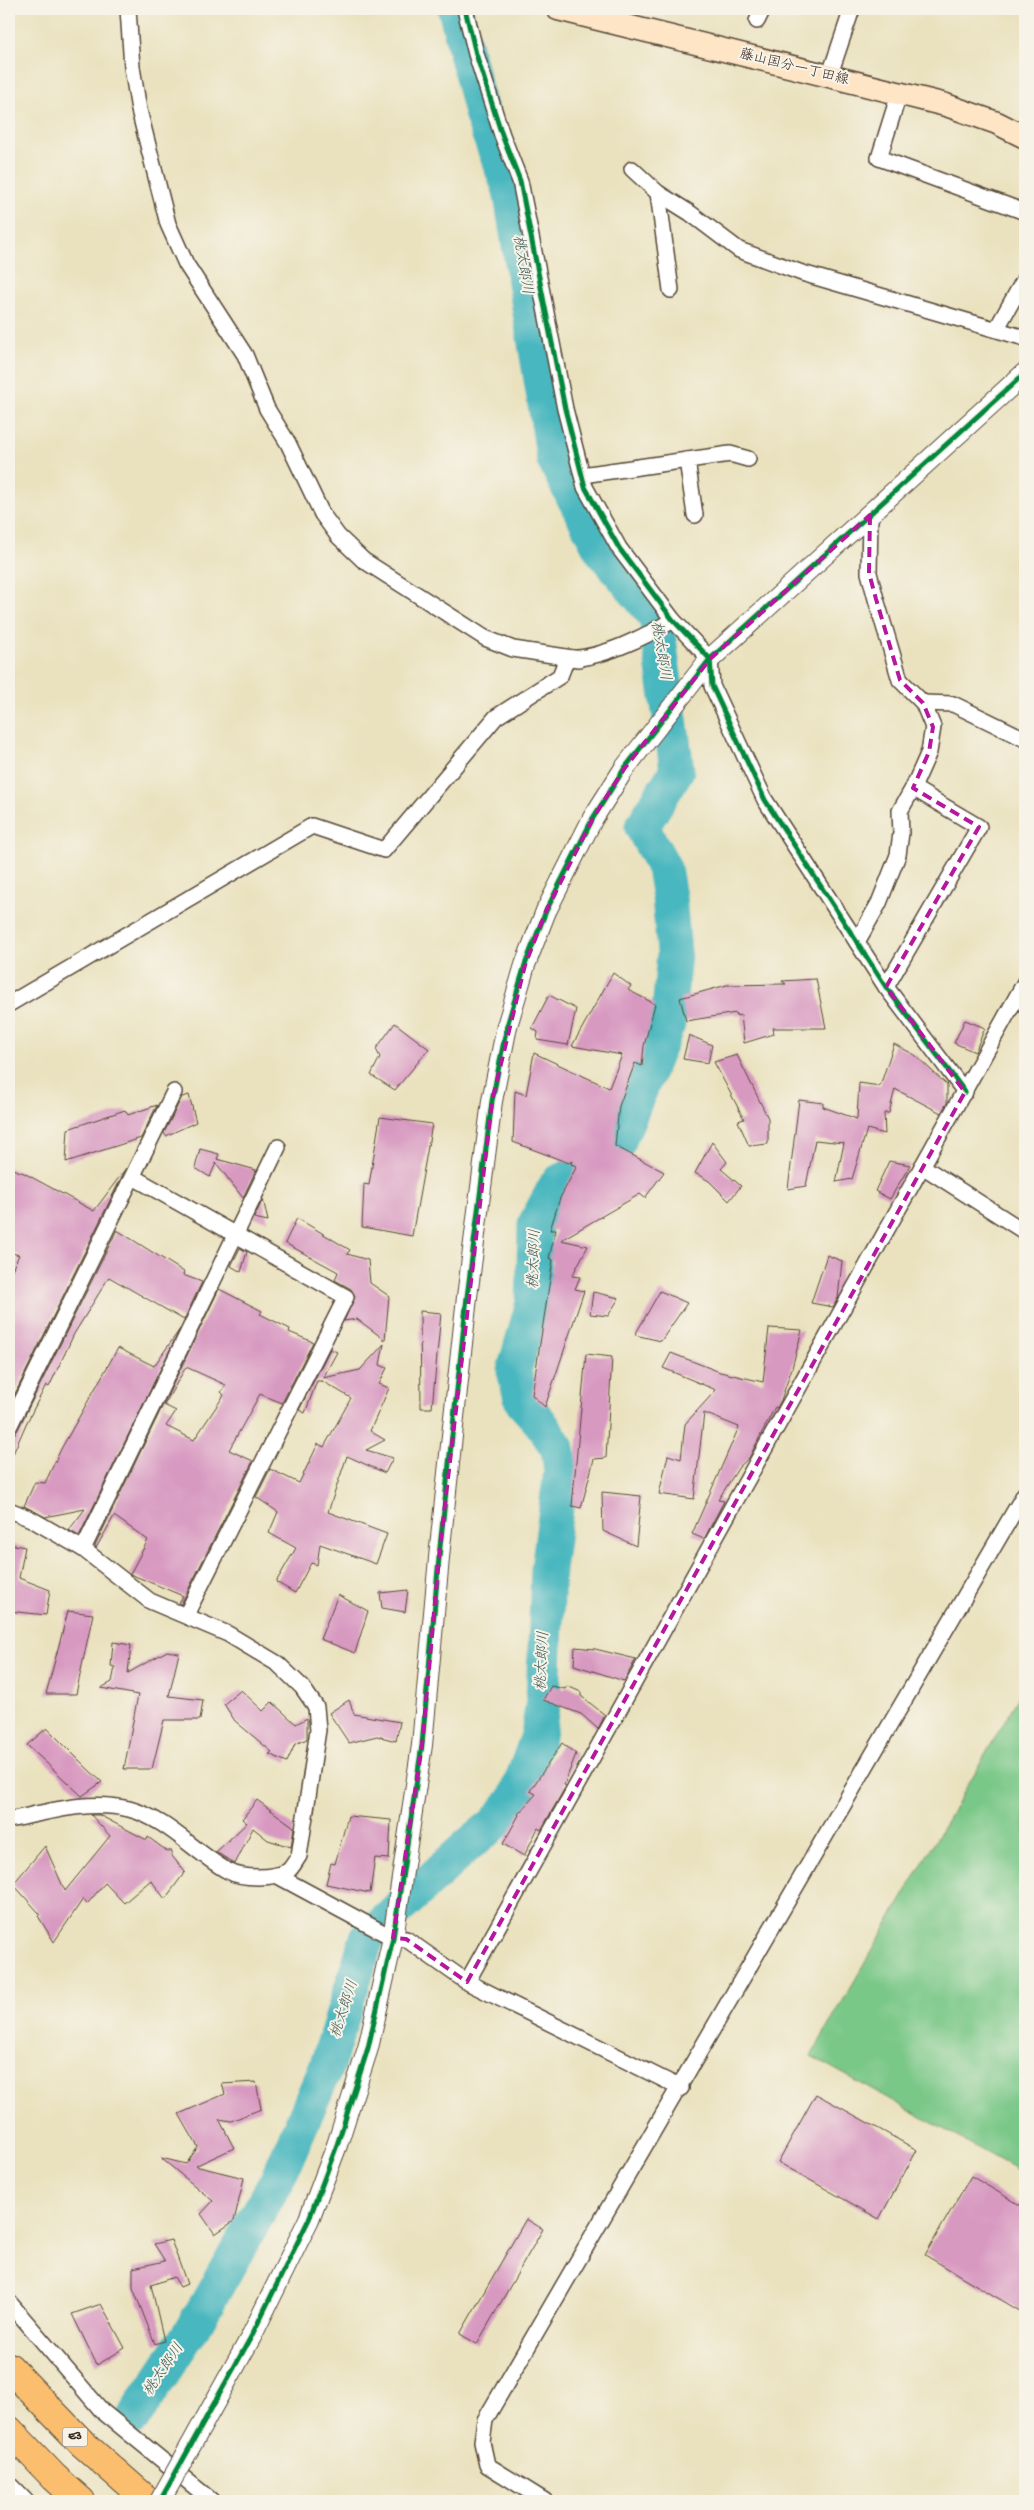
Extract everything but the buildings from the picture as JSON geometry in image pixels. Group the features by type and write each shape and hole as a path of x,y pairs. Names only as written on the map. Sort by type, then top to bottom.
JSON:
{"highway":[{"name":"E3","path":"9,2367 83,2444 148,2501"},
{"path":"9,2430 54,2477 81,2501"}],"main road":[{"name":"藤山国分一丁田線","path":"558,9 946,105 997,123 1025,137"}],"street":[{"path":"128,9 132,67 139,110 168,224 186,264 245,355 267,409 288,443 322,514 338,536 363,560 485,638 513,648 579,659"},
{"path":"465,9 479,63 520,180 565,410 585,488 619,548 673,620 710,659 712,686 765,800 886,986 965,1092"},
{"path":"828,77 852,9"},
{"path":"899,94 879,158 1025,212"},
{"path":"632,168 658,193 690,213 739,250 802,273 1025,338"},
{"path":"658,193 671,290"},
{"path":"996,328 1025,278"},
{"path":"160,2501 251,2337 309,2219 337,2145 368,2048 393,1938 422,1745 440,1547 473,1248 492,1101 507,1026 525,965 546,911 593,818 624,769 710,659 1025,373"},
{"path":"582,475 730,454 748,459"},
{"path":"687,460 694,515"},
{"path":"857,942 879,903 898,855 901,833 900,811 913,788 929,752 933,727 923,703 900,680 876,600 869,573 870,515"},
{"path":"9,1004 312,826 384,850 496,717 560,676 567,658 579,659 646,637 673,620"},
{"path":"923,703 953,704 1025,739"},
{"path":"886,986 979,827 913,788"},
{"path":"468,1982 1025,982"},
{"path":"9,1428 174,1092"},
{"path":"83,1549 278,1147"},
{"path":"922,1166 1025,1232"},
{"path":"132,1177 346,1297 186,1615"},
{"path":"545,2501 487,2464 482,2442 485,2420 1025,1493"},
{"path":"9,1510 31,1519 83,1549 150,1601 228,1634 278,1664 302,1687 316,1707 318,1730 299,1856 289,1870 276,1875 246,1876 230,1872 157,1820 129,1809 94,1804 9,1820"},
{"path":"276,1875 393,1938 406,1939 468,1982 680,2088"},
{"path":"9,2302 102,2410 212,2501"},
{"path":"9,2484 26,2501"}],"highlighted area":[{"path":"870,515 869,573 900,680 923,703 933,727 929,752 913,788 979,827 886,987 965,1092 467,1982 406,1939 393,1938 422,1745 440,1547 492,1101 525,965 546,911 593,818 624,769 710,659"}],"green space":[{"path":"1025,1686 1025,2174 811,2056"}],"waterway":[{"name":"桃太郎川","path":"134,2417 197,2321 277,2180 327,2065 367,1938 468,1845 494,1824 515,1799 538,1736 543,1700 548,1569 561,1471 558,1449 541,1423 522,1402 514,1371 533,1303 535,1224 557,1183 615,1150 668,1024 674,952 669,897 664,868 642,827 677,770 656,617 601,550 554,460 510,190 482,116 455,9"}],"cycle path":[{"path":"465,9 476,54 502,135 520,181 565,409 585,487 619,548 673,620 710,659 712,686 765,800 886,987 965,1092"},
{"path":"160,2501 251,2337 309,2219 337,2145 368,2048 393,1938 422,1745 440,1547 467,1297 492,1101 507,1026 525,965 546,911 593,818 624,769 710,659 1025,373"}]}
